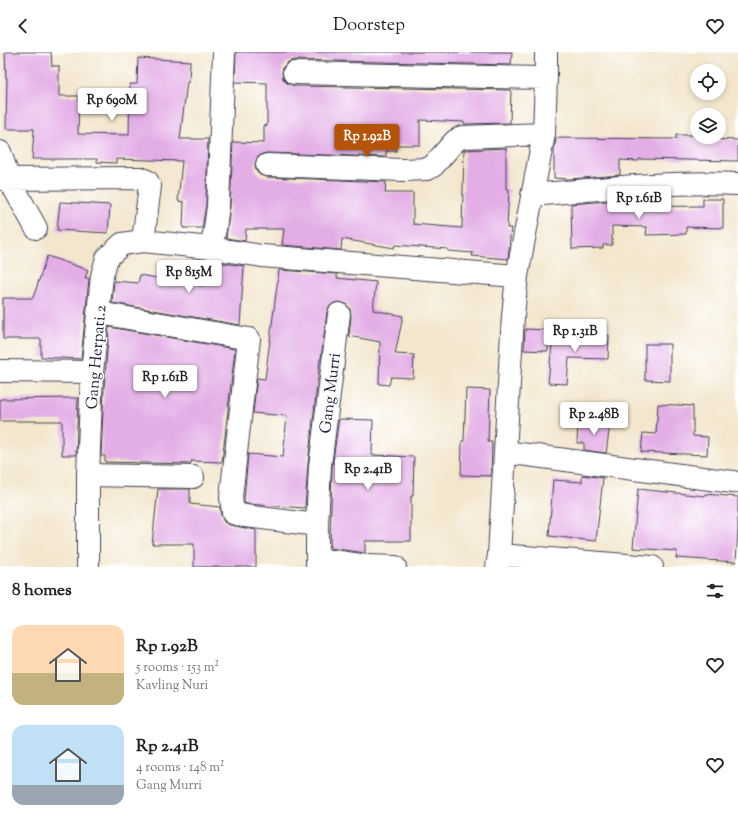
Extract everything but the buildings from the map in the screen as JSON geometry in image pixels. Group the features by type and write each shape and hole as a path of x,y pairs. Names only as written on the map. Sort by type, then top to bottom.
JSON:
{"street":[{"path":"211,248 218,206 224,52"},
{"path":"546,52 544,134 517,276 498,561 652,567"},
{"path":"294,73 546,78"},
{"path":"267,165 403,170 427,169 433,166 455,141 462,137 544,134"},
{"path":"0,152 5,179 36,228"},
{"path":"5,179 140,178 147,181 150,186 143,242"},
{"path":"532,195 646,185 715,183 738,184"},
{"name":"Gang Herpati.2","path":"88,567 88,475 92,372 102,276 107,258 122,244 143,242 211,248 262,256 517,276"},
{"path":"99,314 249,339 231,497 233,513 245,516 317,525"},
{"name":"Gang Murri","path":"317,563 320,466 339,314"},
{"path":"0,371 92,372"},
{"path":"505,452 733,482"},
{"path":"88,475 193,477"},
{"path":"317,563 395,567"}]}
